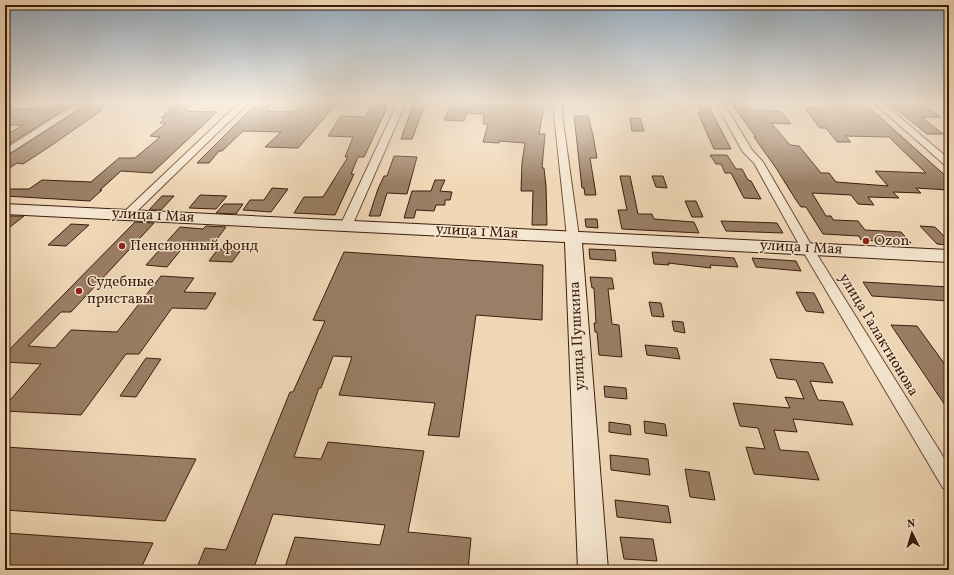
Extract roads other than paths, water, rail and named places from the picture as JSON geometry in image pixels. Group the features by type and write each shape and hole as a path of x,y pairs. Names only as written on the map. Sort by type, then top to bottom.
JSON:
{"main road":[{"name":"улица 1 Мая","path":"5,208 949,256"},
{"name":"улица Пушкина","path":"572,237 593,570"}],"street":[{"path":"5,153 43,129"},
{"path":"128,214 217,129"},
{"path":"346,226 390,129"},
{"name":"улица Пушкина","path":"560,129 572,237"},
{"name":"улица Галактионова","path":"735,129 748,152 758,162 807,248 949,482"},
{"path":"908,129 949,164"}],"place":[{"name":"Ozon","path":"866,241"},
{"name":"Пенсионный фонд","path":"122,246"},
{"name":"Судебные приставы","path":"79,291"}]}
